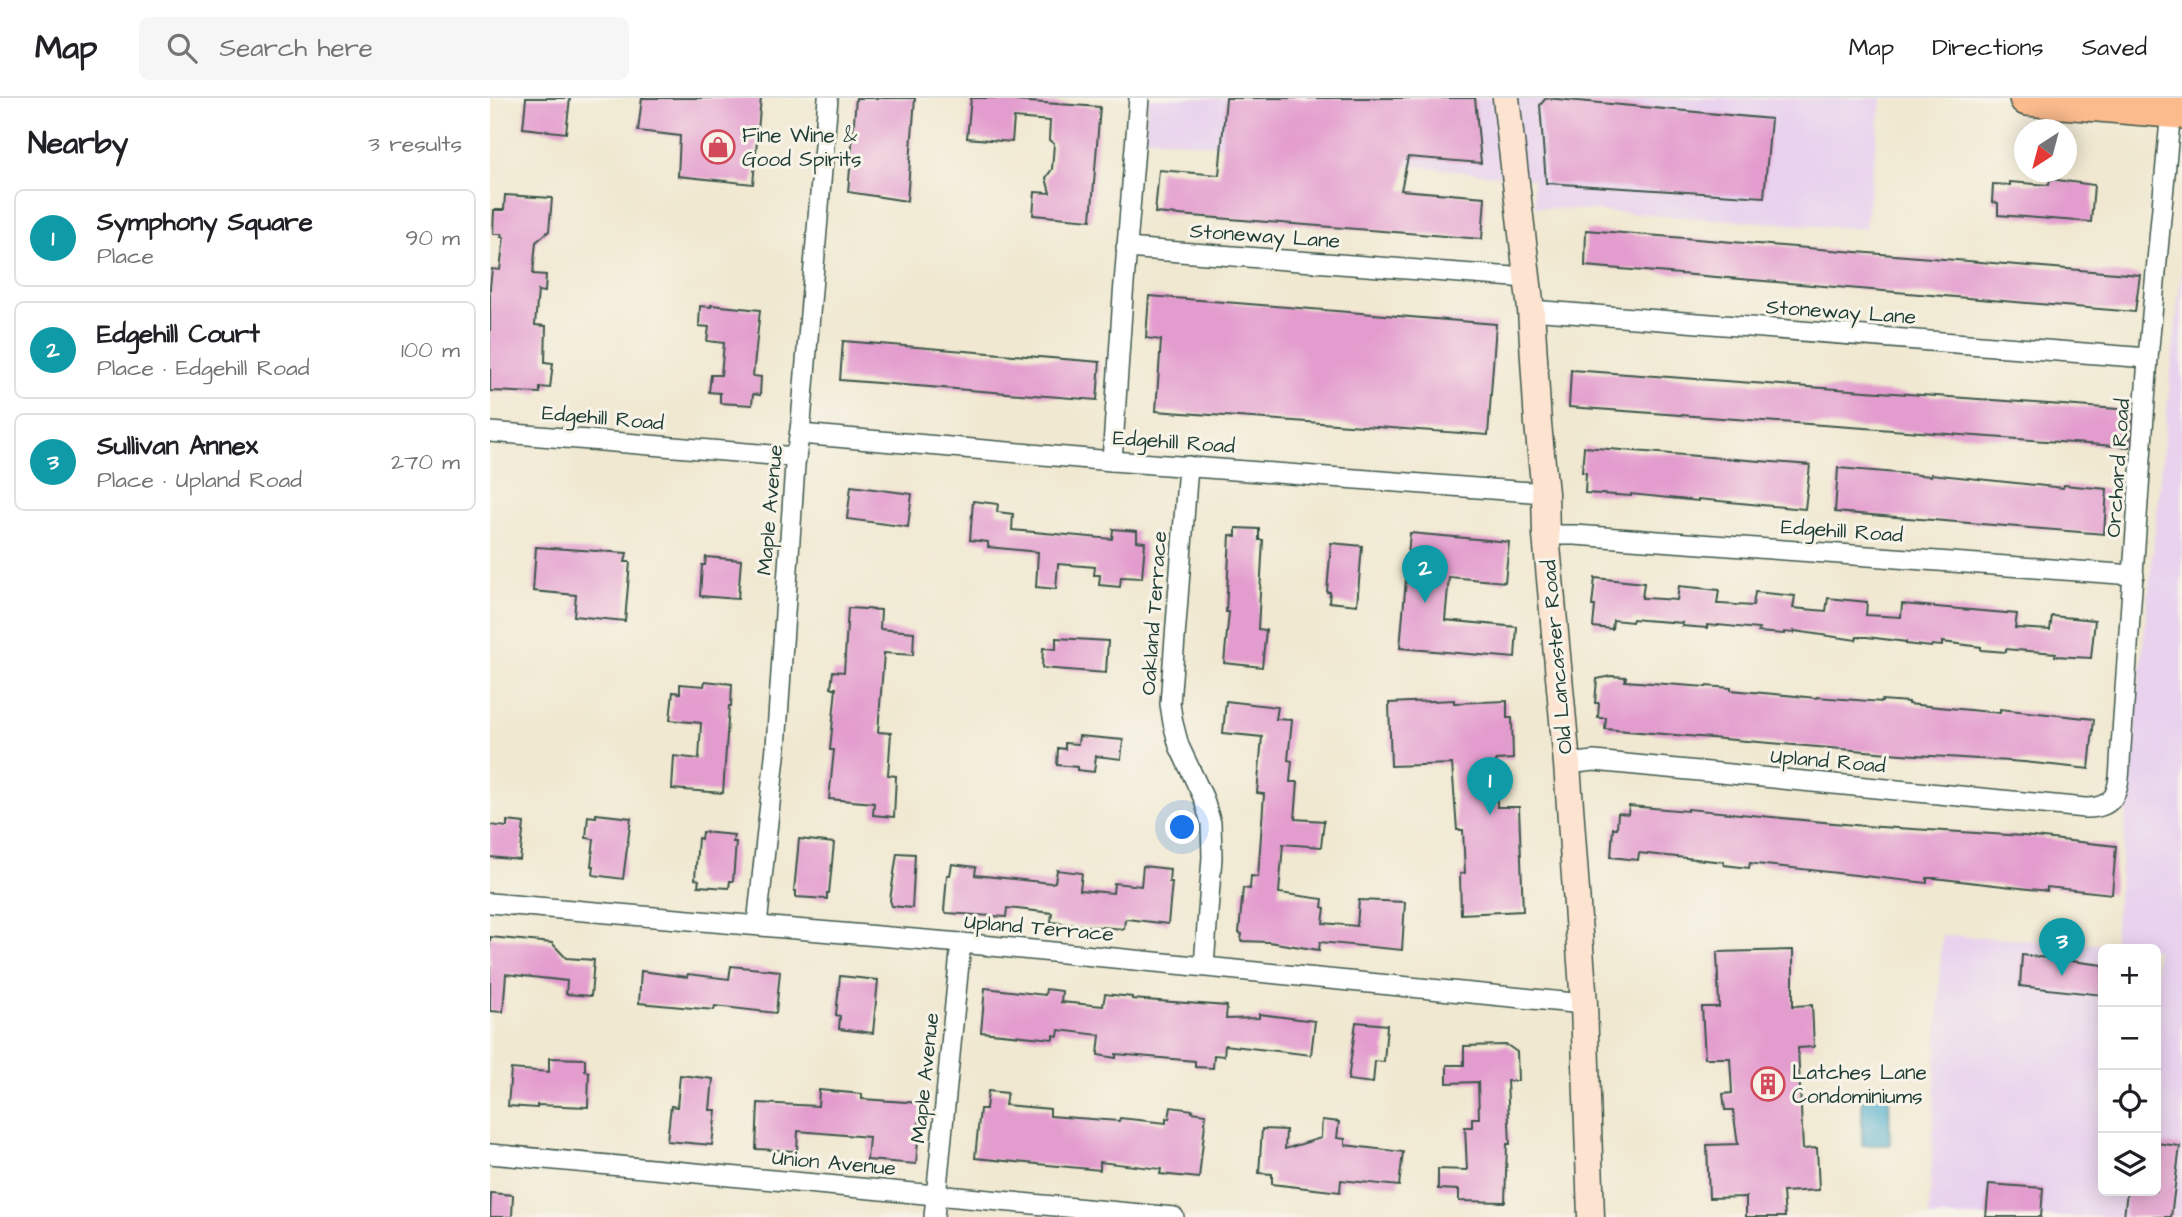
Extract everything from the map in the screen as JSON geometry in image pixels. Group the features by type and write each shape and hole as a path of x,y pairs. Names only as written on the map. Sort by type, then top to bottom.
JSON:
{"highway":[{"path":"2027,98 2177,110"}],"main road":[{"name":"Old Lancaster Road","path":"1506,98 1531,310 1546,535 1567,764 1584,1004 1591,1217"}],"street":[{"name":"Maple Avenue","path":"757,925 776,747 796,457 816,265 828,98"},
{"path":"1112,461 1139,98"},
{"name":"Orchard Road","path":"2085,808 2107,805 2116,792 2148,358 2177,110"},
{"name":"Stoneway Lane","path":"1126,248 1527,278"},
{"name":"Stoneway Lane","path":"1531,310 2148,358"},
{"name":"Edgehill Road","path":"490,432 796,457"},
{"name":"Edgehill Road","path":"800,434 1112,461 1545,493"},
{"name":"Oakland Terrace","path":"1188,466 1170,704 1179,746 1203,797 1212,831 1204,966"},
{"name":"Edgehill Road","path":"1546,535 2134,575"},
{"name":"Upland Road","path":"1567,764 1594,761 2085,808"},
{"name":"Upland Terrace","path":"490,903 961,943 1584,1004"},
{"name":"Maple Avenue","path":"934,1217 961,943"},
{"name":"Union Avenue","path":"490,1154 1174,1217"}],"shaded area":[{"path":"1149,98 1882,98 1865,229 1535,207 1533,179 1143,137"},
{"path":"2182,263 2182,1217 1929,1217 1942,935 2098,944 2098,1196 2161,1196 2161,944 2113,944"}],"water":[{"path":"1862,1094 1889,1094 1890,1145 1862,1145"}],"building":[{"path":"526,98 570,98 566,133 523,128"},
{"name":"Fine Wine & Good Spirits","path":"642,98 761,98 753,184 678,176 680,136 638,131"},
{"path":"856,98 915,98 907,201 848,192"},
{"path":"971,98 1016,98 1016,101 1100,107 1091,220 1033,215 1035,192 1050,193 1046,178 1052,169 1054,144 1049,140 1050,121 1014,118 1012,142 967,138"},
{"path":"1226,98 1475,98 1481,163 1408,157 1401,190 1485,197 1482,239 1155,213 1159,170 1219,175"},
{"path":"1546,98 1771,119 1764,197 1546,183 1540,105"},
{"path":"2010,182 2049,185 2050,182 2072,182 2094,185 2091,222 1998,215 1998,203 1992,202 1993,184 2010,185"},
{"path":"505,195 552,198 549,231 536,242 533,274 546,275 545,292 538,291 535,325 546,326 545,362 553,363 550,388 540,387 540,393 490,391 490,287 492,269 500,270 504,237 501,237 502,234 493,234 494,210 504,210"},
{"path":"1586,230 2140,275 2135,312 1585,266"},
{"path":"1149,296 1496,324 1488,435 1156,411 1161,340 1146,338"},
{"path":"700,306 760,310 753,376 761,377 760,395 753,394 752,405 720,403 720,393 709,392 711,375 721,375 724,343 707,341 709,327 699,326"},
{"path":"843,341 1100,362 1097,400 840,380"},
{"path":"1571,370 2132,410 2129,447 1569,407"},
{"path":"1584,447 1810,465 1805,509 1631,494 1585,493 1586,473 1582,472"},
{"path":"1838,468 1931,474 2063,488 2064,485 2107,489 2104,534 1835,512"},
{"path":"851,486 912,494 908,527 847,519"},
{"path":"973,501 998,504 997,512 1013,514 1012,530 1112,539 1113,529 1137,531 1137,541 1145,542 1142,578 1121,577 1120,587 1099,585 1100,575 1094,575 1095,567 1058,564 1056,589 1036,587 1038,552 988,547 988,542 970,540"},
{"path":"1236,528 1259,529 1259,540 1263,540 1258,629 1266,630 1262,667 1224,663 1229,612 1226,612 1230,535 1236,536"},
{"path":"1410,533 1509,542 1505,582 1449,577 1445,620 1517,627 1515,658 1400,648"},
{"path":"1331,543 1362,546 1357,605 1329,602 1330,592 1327,592"},
{"path":"536,547 627,553 625,562 630,562 625,621 574,616 576,595 533,591"},
{"path":"706,557 741,560 738,599 700,596 702,565 705,565"},
{"path":"1595,578 1644,583 1642,598 1677,600 1679,586 1719,590 1717,604 1753,606 1755,592 1795,596 1793,608 1826,611 1828,598 1867,602 1866,615 1901,617 1902,604 2017,614 2015,628 2050,630 2052,616 2095,620 2091,658 2006,649 2006,652 1981,650 1981,647 1942,642 1942,646 1931,647 1867,637 1857,637 1856,640 1794,631 1784,634 1758,632 1759,629 1718,625 1707,625 1707,628 1633,619 1632,622 1613,620 1612,629 1593,627"},
{"path":"848,608 881,610 880,629 914,632 913,655 884,653 878,732 891,733 888,775 896,776 894,817 873,815 874,803 829,799 836,688 831,688 833,671 844,672"},
{"path":"1056,638 1108,641 1106,673 1042,668 1043,648 1056,649"},
{"path":"1626,677 1625,681 1731,688 1817,698 1908,702 2000,713 2000,709 2094,719 2089,769 1605,729 1606,718 1598,718 1599,703 1595,703 1597,679"},
{"path":"705,681 732,684 723,793 672,789 674,756 699,759 701,723 670,720 673,692 680,693 680,684 704,686"},
{"path":"1454,700 1454,703 1507,701 1507,718 1512,718 1513,759 1496,760 1497,807 1519,807 1523,911 1461,914 1460,874 1465,873 1463,830 1457,830 1452,764 1391,766 1389,703"},
{"path":"1226,701 1278,707 1276,719 1292,720 1288,760 1292,761 1290,782 1298,782 1295,819 1324,821 1321,847 1283,844 1279,893 1323,899 1323,923 1357,926 1359,900 1405,902 1402,950 1320,942 1319,950 1269,942 1241,941 1242,934 1239,933 1243,888 1250,889 1251,876 1258,877 1264,794 1257,793 1262,737 1223,733"},
{"path":"1079,736 1123,740 1121,759 1096,756 1094,772 1057,765 1058,748 1065,749 1065,743 1078,744"},
{"path":"1629,806 2024,836 2116,846 2112,894 2047,887 2047,891 1934,878 1927,878 1927,883 1750,863 1749,868 1724,865 1724,862 1639,853 1638,860 1611,857 1613,828 1617,828 1618,813 1628,814"},
{"path":"596,814 631,818 623,879 593,875 594,866 591,866 594,839 586,838 588,816 596,817"},
{"path":"507,821 524,823 520,860 490,857 490,825 507,827"},
{"path":"702,832 734,835 733,842 736,842 733,881 730,881 729,888 698,886 699,880 695,879 698,838 701,839"},
{"path":"799,839 834,843 827,899 796,897 794,891"},
{"path":"897,853 915,854 912,908 892,906 890,900"},
{"path":"952,864 976,867 975,875 1051,883 1055,882 1057,870 1082,873 1080,890 1113,893 1114,883 1141,886 1143,866 1170,869 1169,882 1172,882 1168,924 1127,919 1124,929 1076,925 1051,922 1052,913 1007,908 1006,917 947,913 944,911 947,875 950,875"},
{"path":"490,937 552,943 566,958 594,960 591,996 566,994 567,981 506,974 503,1012 490,1011"},
{"name":"Latches Lane Condominiums","path":"1793,950 1793,1006 1812,1005 1814,1047 1798,1048 1803,1149 1817,1148 1819,1190 1783,1192 1785,1217 1746,1217 1746,1197 1709,1198 1707,1145 1738,1144 1733,1110 1725,1110 1723,1094 1732,1093 1730,1058 1705,1058 1702,1007 1719,1007 1717,952"},
{"path":"2022,955 2098,964 2098,994 2020,986"},
{"path":"731,966 780,971 776,1013 715,1006 714,1010 639,1003 641,971 729,979"},
{"path":"840,976 878,980 873,1033 839,1029 840,1016 836,1015"},
{"path":"985,988 1045,995 1046,989 1062,991 1061,1002 1103,1006 1105,994 1132,999 1227,1006 1226,1019 1259,1018 1259,1014 1315,1021 1311,1055 1225,1045 1224,1056 1214,1055 1213,1068 1195,1067 1195,1061 1116,1054 1116,1058 1098,1055 1100,1035 1059,1030 1058,1036 1053,1035 1053,1039 981,1032"},
{"path":"1356,1022 1387,1025 1384,1062 1375,1061 1373,1083 1348,1080"},
{"path":"1507,1045 1517,1052 1518,1081 1507,1081 1510,1144 1507,1144 1505,1202 1459,1201 1459,1190 1438,1189 1438,1169 1467,1170 1465,1127 1472,1127 1472,1118 1479,1118 1478,1082 1447,1083 1447,1065 1464,1065 1464,1046"},
{"path":"549,1058 585,1059 585,1071 589,1072 588,1107 508,1106 511,1069 549,1072"},
{"path":"680,1075 713,1079 710,1110 716,1110 712,1145 667,1141 671,1106 677,1107"},
{"path":"819,1090 862,1094 862,1099 921,1103 916,1164 867,1160 869,1137 798,1131 797,1151 756,1149 758,1103 818,1106"},
{"path":"988,1091 1007,1093 1005,1105 1050,1109 1050,1116 1119,1121 1120,1118 1166,1123 1171,1107 1206,1114 1199,1178 1160,1174 1161,1169 1100,1162 1100,1170 975,1158 980,1109 986,1109"},
{"path":"1322,1120 1339,1122 1337,1138 1345,1139 1345,1145 1403,1152 1399,1186 1341,1180 1340,1192 1272,1184 1272,1174 1259,1173 1262,1129 1286,1130 1285,1149 1321,1138"},
{"path":"2161,1144 2180,1146 2171,1217 2124,1217 2126,1196 2161,1196"},
{"path":"1989,1184 2043,1188 2041,1217 1986,1217"},
{"path":"491,1193 513,1195 512,1217 490,1217"}],"place":[{"name":"Fine Wine & Good Spirits","path":"718,147"},
{"name":"Edgehill Court","path":"1425,603"},
{"name":"Symphony Square","path":"1490,815"},
{"name":"Sullivan Annex","path":"2062,976"},
{"name":"Latches Lane Condominiums","path":"1768,1084"}]}
